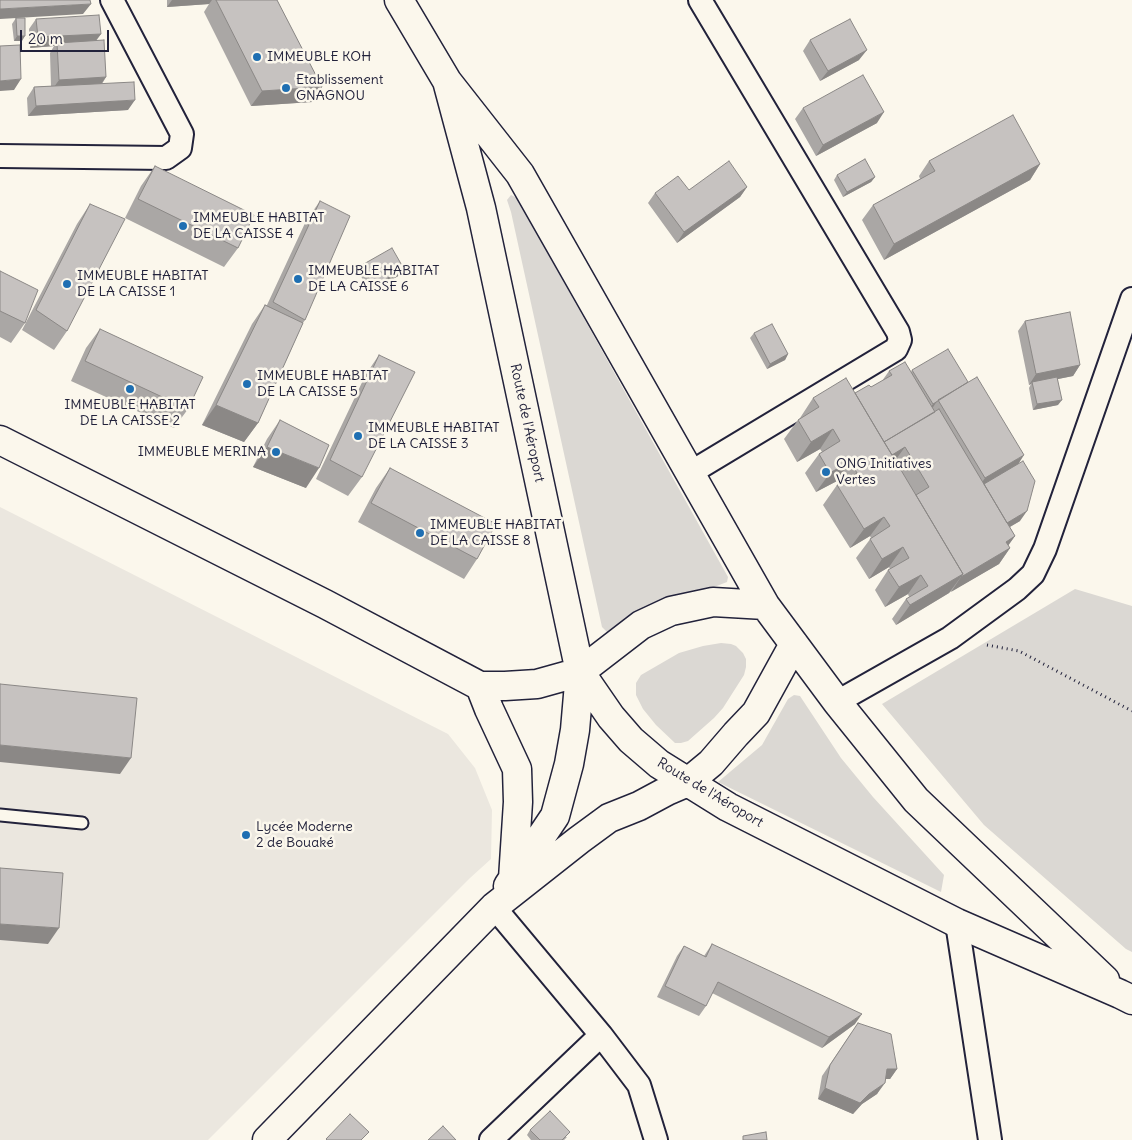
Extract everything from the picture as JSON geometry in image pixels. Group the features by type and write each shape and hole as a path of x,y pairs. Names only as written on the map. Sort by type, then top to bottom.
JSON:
{"main road":[{"name":"Route de l'Aéroport","path":"399,0 446,81 520,174 765,605 837,702 916,800 1126,997"},
{"name":"Route de l'Aéroport","path":"446,81 480,208 580,672 611,717 631,740 659,764 728,807 957,922 1126,997"},
{"path":"0,440 326,604 480,686 537,684 580,672 641,625 671,611 714,602 765,605"},
{"path":"267,1140 494,907 609,818 639,806 688,782 711,763 756,713 794,644"},
{"path":"494,907 555,816 569,764 575,730 580,672"},
{"path":"480,686 517,769 518,802 513,879"}],"street":[{"path":"0,156 166,158 180,148 182,134 112,0"},
{"path":"690,473 896,349 900,340 898,332 700,0"},
{"path":"837,702 950,638 1017,590 1033,574 1045,549 1132,300"},
{"path":"494,907 601,1035 639,1086 656,1140"},
{"path":"957,922 990,1140"},
{"path":"491,1140 601,1035"}],"lane":[{"path":"0,815 82,823"}],"path":[{"path":"950,638 1019,650 1132,711"}],"shaded area":[{"path":"511,195 517,198 728,577 727,582 665,606 610,635 602,627 507,200"},
{"name":"Lycée Moderne 2 de Bouaké","path":"0,507 448,734 475,768 492,810 491,859 208,1140 0,1140"},
{"path":"1075,589 1132,606 1132,952 1126,949 984,825 882,704"},
{"path":"721,643 736,646 743,653 746,659 744,675 723,708 714,718 688,741 675,743 643,709 636,695 636,683 641,675 679,653"},
{"path":"794,695 800,696 841,758 873,797 944,875 941,892 718,782 762,745 788,699"}],"building":[{"path":"0,0 90,0 91,4 0,9"},
{"path":"216,0 277,0 322,87 262,91"},
{"path":"99,15 101,34 38,37 36,19"},
{"path":"16,18 25,18 25,36 17,36"},
{"path":"850,19 867,50 828,71 810,40"},
{"path":"104,40 106,77 59,80 57,43"},
{"path":"20,45 21,79 0,81 0,46"},
{"path":"863,75 884,112 823,145 803,108"},
{"path":"134,82 135,100 36,106 34,87"},
{"path":"1013,115 1040,164 894,244 873,205 935,171 929,161"},
{"path":"865,159 875,177 847,192 837,175"},
{"path":"729,161 747,187 684,232 655,193 678,176 689,190"},
{"path":"155,166 254,215 238,248 138,199"},
{"name":"IMMEUBLE HABITAT DE LA CAISSE 6","path":"320,201 350,216 305,320 273,302"},
{"name":"IMMEUBLE HABITAT DE LA CAISSE 1","path":"90,204 125,219 67,331 36,310"},
{"path":"392,248 404,269 373,286 362,265"},
{"path":"0,271 38,290 25,323 0,311"},
{"name":"IMMEUBLE HABITAT DE LA CAISSE 5","path":"265,305 303,323 258,423 216,405"},
{"path":"1070,312 1080,365 1036,374 1025,321"},
{"path":"772,324 788,354 770,364 754,333"},
{"path":"100,329 203,377 188,409 85,361"},
{"path":"948,349 968,382 933,404 912,370"},
{"name":"IMMEUBLE HABITAT DE LA CAISSE 3","path":"379,355 415,372 362,477 330,460"},
{"path":"905,362 935,412 884,442 855,393 869,385 871,387 892,375 889,371"},
{"path":"977,377 1024,455 985,478 938,400"},
{"path":"1057,377 1062,400 1037,404 1032,382"},
{"path":"846,378 963,574 910,605 906,599 928,586 921,575 899,587 888,570 909,558 903,547 882,559 870,539 890,526 884,517 864,529 837,485 857,473 850,461 830,473 819,454 840,441 833,429 811,442 798,420 819,407 813,398"},
{"path":"939,409 1015,536 1006,542 1010,548 961,577 963,574 916,495 929,487 905,447 892,455 884,442"},
{"path":"280,420 329,445 319,468 267,447"},
{"path":"1023,461 1035,481 1027,511 1007,523 984,484"},
{"path":"390,468 496,524 477,559 371,503"},
{"path":"0,684 137,698 131,758 0,745"},
{"path":"0,868 63,873 59,928 0,924"},
{"path":"712,944 862,1014 829,1037 718,982 706,1006 665,986 684,946 706,957"},
{"path":"858,1023 891,1034 897,1069 887,1069 885,1083 860,1103 825,1088 830,1065"},
{"path":"550,1111 570,1132 562,1140 540,1140 530,1130"},
{"path":"350,1114 369,1132 361,1140 327,1140 326,1139"},
{"path":"443,1126 456,1140 428,1140"},
{"path":"766,1132 767,1140 743,1140 743,1136"}],"place":[{"name":"IMMEUBLE KOH","path":"257,57"},
{"name":"Etablissement GNAGNOU","path":"286,88"},
{"name":"IMMEUBLE HABITAT DE LA CAISSE 4","path":"183,226"},
{"name":"IMMEUBLE HABITAT DE LA CAISSE 6","path":"298,279"},
{"name":"IMMEUBLE HABITAT DE LA CAISSE 1","path":"67,284"},
{"name":"IMMEUBLE HABITAT DE LA CAISSE 5","path":"247,384"},
{"name":"IMMEUBLE HABITAT DE LA CAISSE 2","path":"130,389"},
{"name":"IMMEUBLE HABITAT DE LA CAISSE 3","path":"358,436"},
{"name":"IMMEUBLE MERINA","path":"276,452"},
{"name":"ONG Initiatives Vertes","path":"826,472"},
{"name":"IMMEUBLE HABITAT DE LA CAISSE 8","path":"420,533"},
{"name":"Lycée Moderne 2 de Bouaké","path":"246,835"}]}
